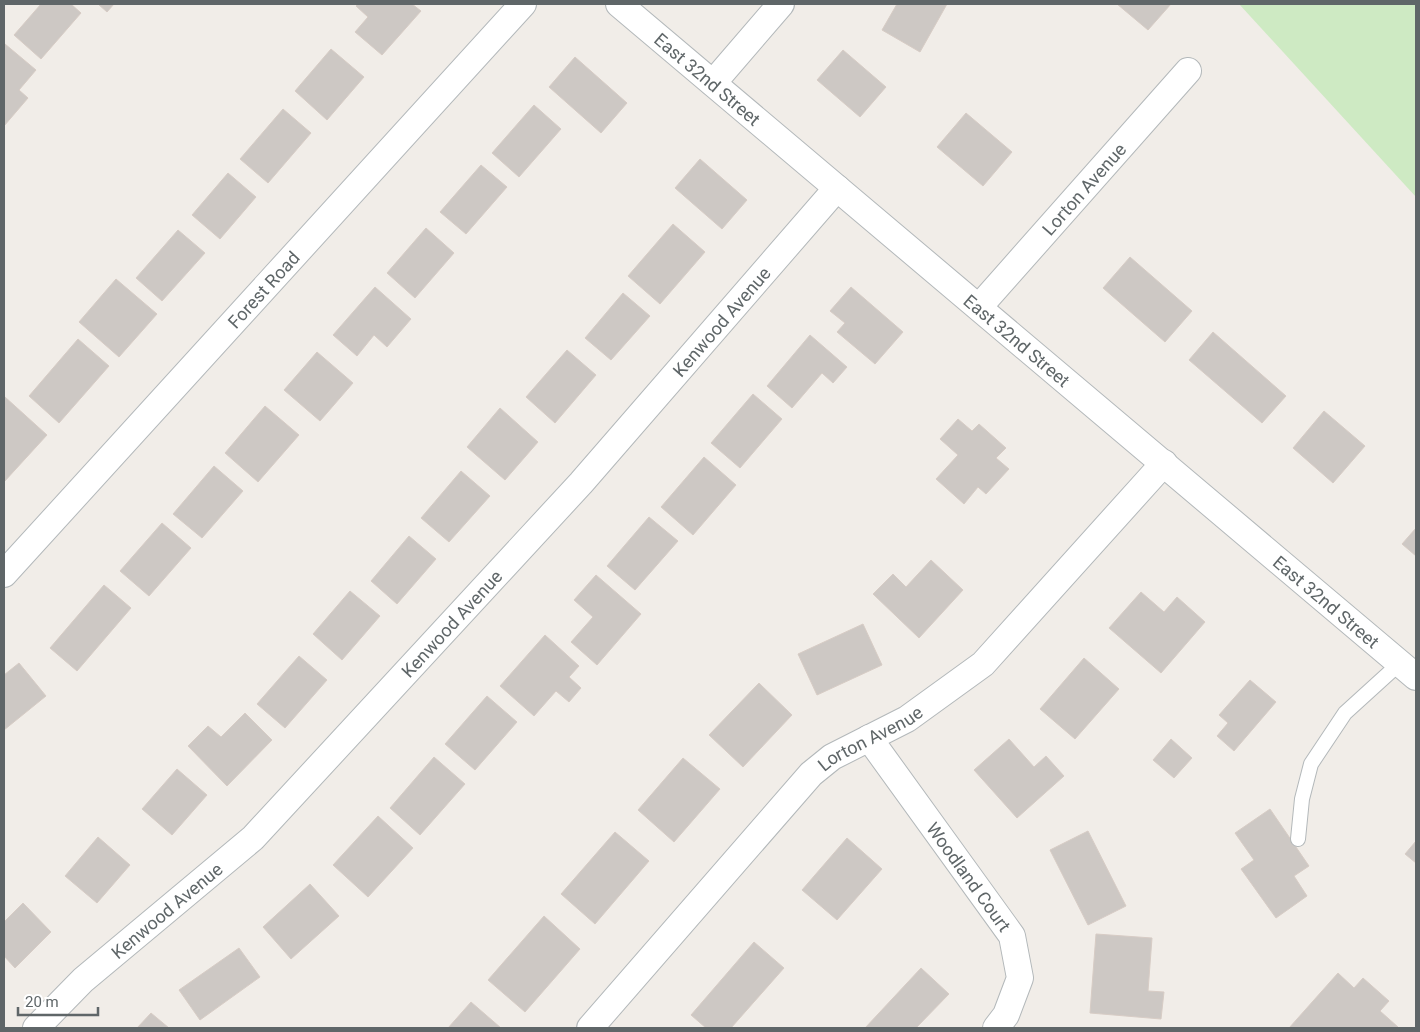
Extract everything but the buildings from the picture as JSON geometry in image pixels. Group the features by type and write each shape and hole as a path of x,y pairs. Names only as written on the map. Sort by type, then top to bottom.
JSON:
{"street":[{"name":"Forest Road","path":"4,574 523,4"},
{"name":"East 32nd Street","path":"619,4 1408,670"},
{"path":"713,83 782,4"},
{"name":"Lorton Avenue","path":"979,307 1188,71"},
{"name":"Kenwood Avenue","path":"36,1028 83,980 253,838 581,482 837,188"},
{"name":"Lorton Avenue","path":"590,1028 811,774 832,757 907,720 983,664 1164,463"},
{"name":"Woodland Court","path":"870,738 1012,936 1020,978 1006,1015 996,1028"}],"lane":[{"path":"1298,839 1302,799 1311,764 1345,713 1408,670"}],"green space":[{"path":"1239,4 1416,4 1416,197"}]}
